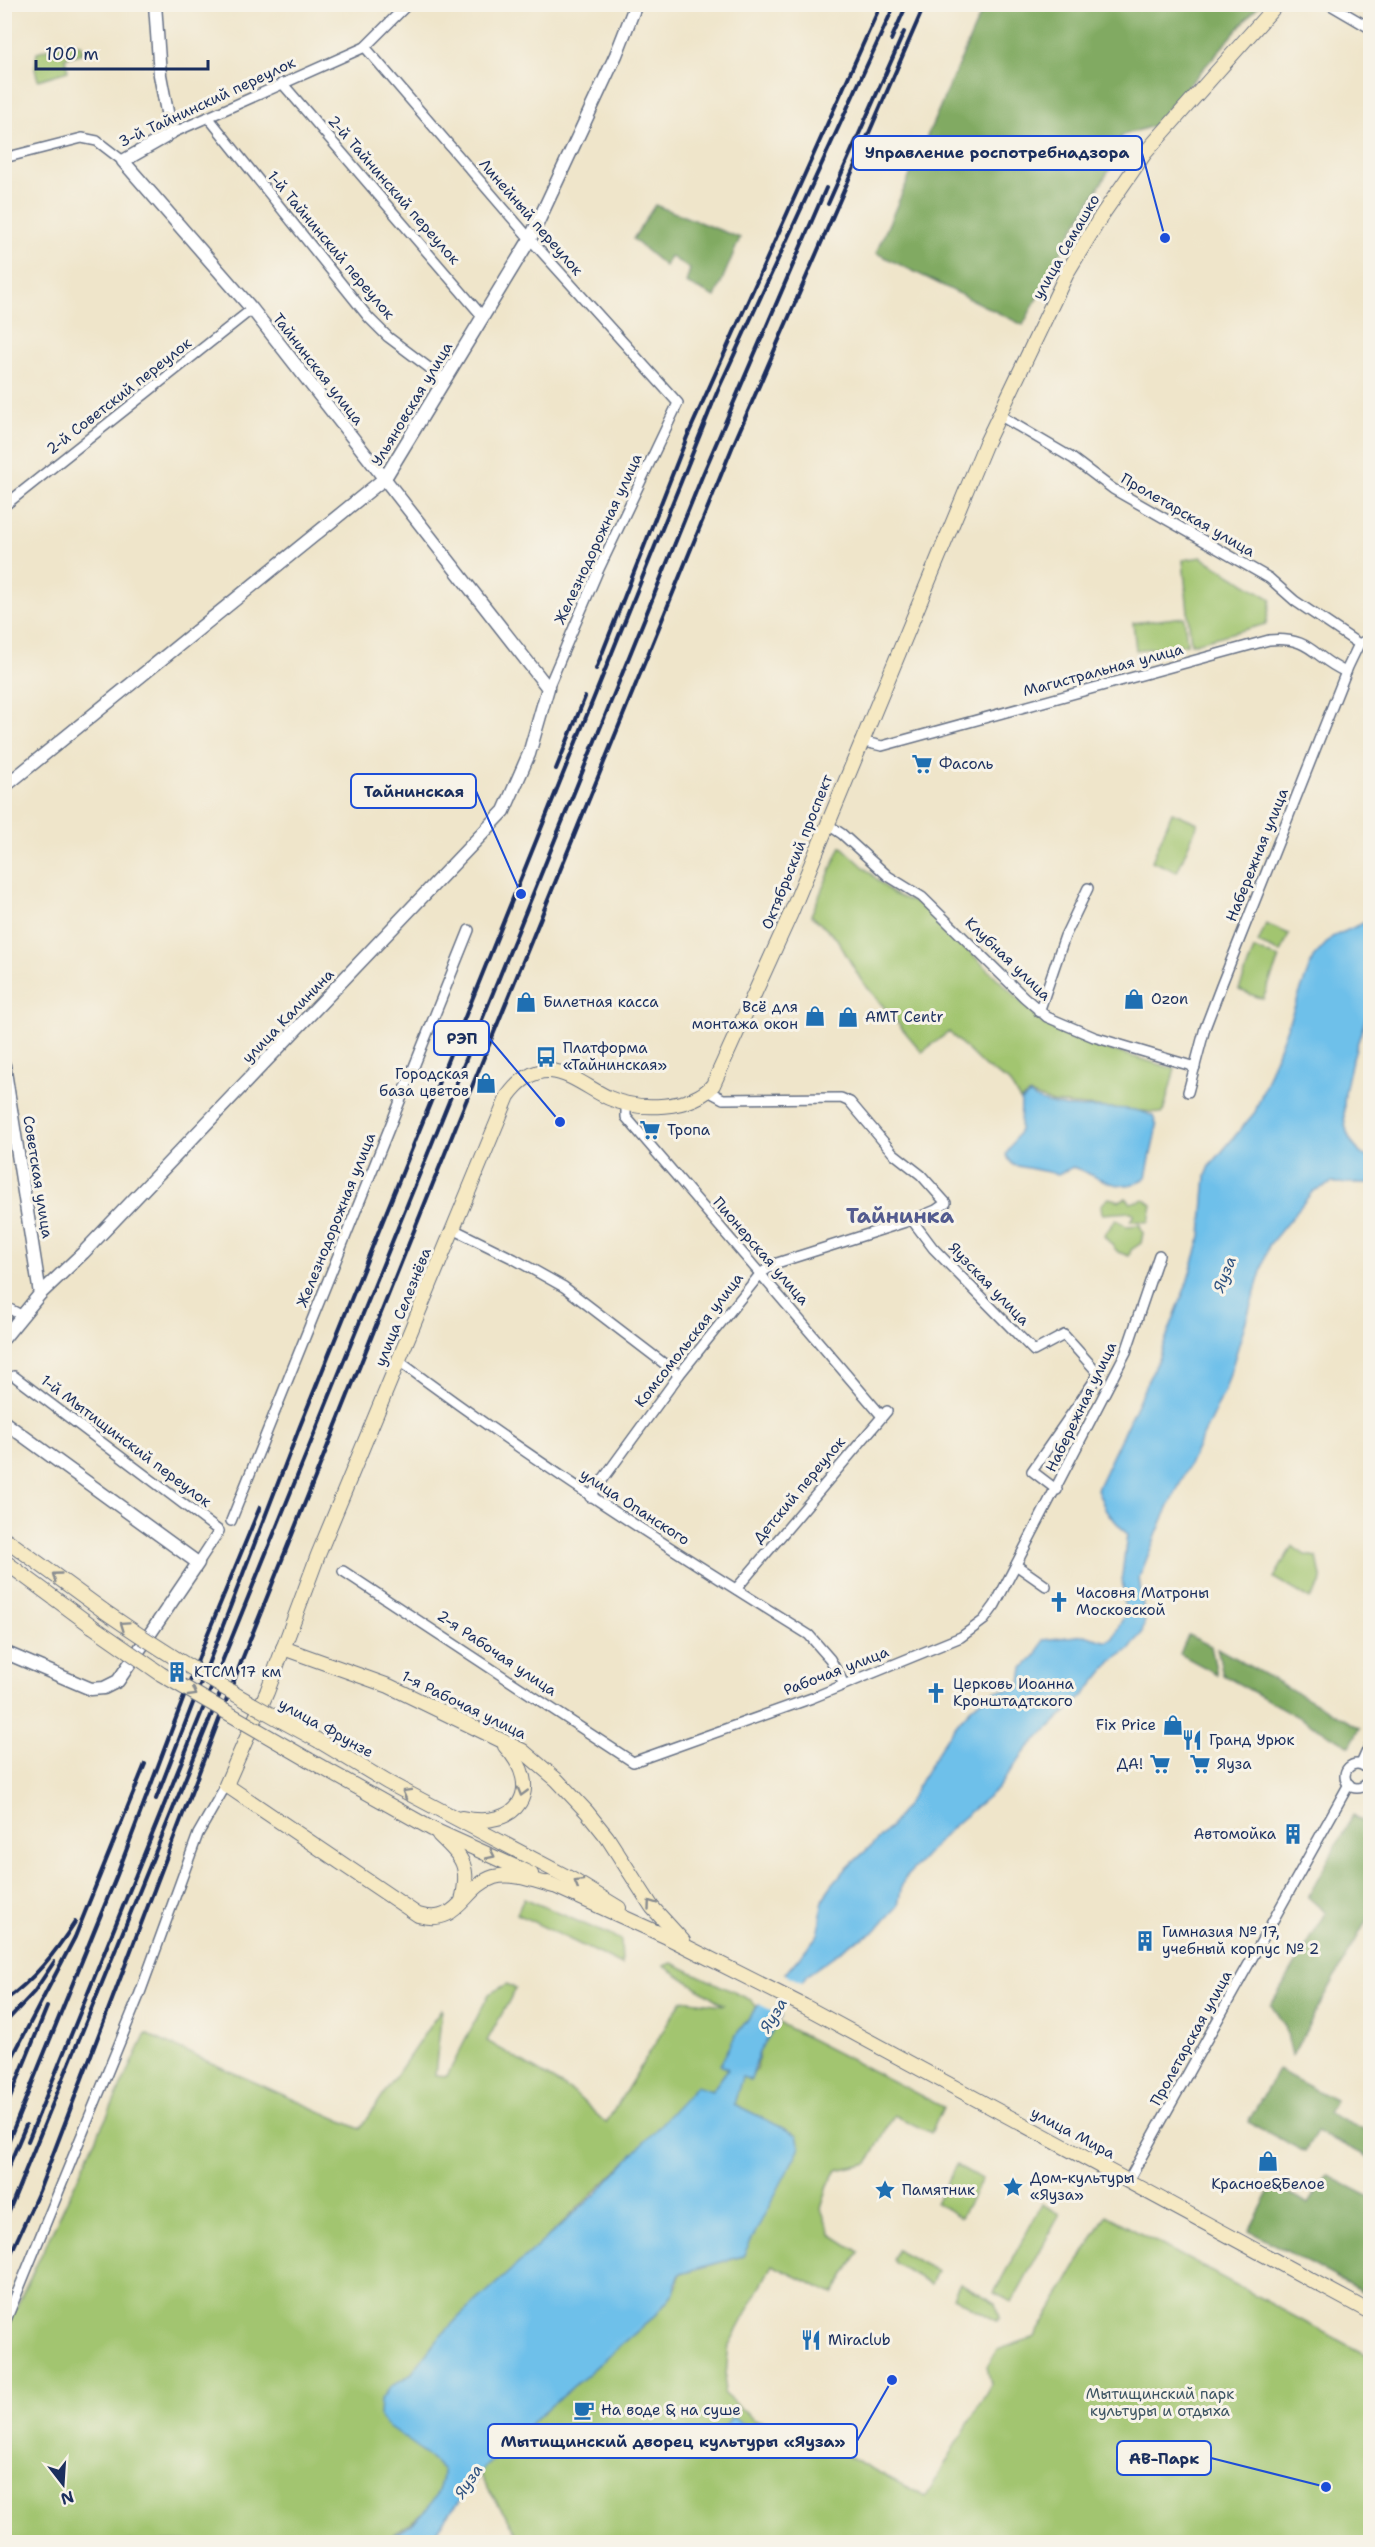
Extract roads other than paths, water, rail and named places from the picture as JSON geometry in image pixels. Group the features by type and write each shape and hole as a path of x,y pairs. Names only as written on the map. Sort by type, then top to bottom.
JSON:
{"main road":[{"name":"улица Семашко","path":"985,445 1068,271 1125,180 1145,153 1277,4"},
{"name":"Октябрьский проспект","path":"708,1091 724,1065 985,445"},
{"name":"улица Селезнёва","path":"226,1785 502,1107 513,1090 526,1077 547,1071 560,1073 612,1099 626,1102"},
{"path":"626,1102 683,1103 708,1091"},
{"name":"улица Фрунзе","path":"4,1538 104,1611 240,1700 319,1741 444,1814 573,1880 645,1927"},
{"name":"улица Фрунзе","path":"4,1561 161,1674 432,1829 690,1948 760,1984"},
{"name":"1-я Рабочая улица","path":"283,1648 389,1686 523,1751 587,1812 607,1837 652,1907 690,1948"},
{"path":"444,1814 485,1822 501,1818 515,1808 523,1794 524,1778 519,1762 502,1742"},
{"path":"226,1785 418,1915 442,1916 462,1903 481,1884 494,1877 515,1876 554,1886"},
{"path":"432,1829 456,1852 465,1865 466,1881 462,1903"},
{"name":"улица Мира","path":"760,1984 1371,2312"}],"street":[{"path":"155,4 160,75 168,135"},
{"name":"3-й Тайнинский переулок","path":"4,158 82,138 97,141 123,161 168,135 365,47 408,4"},
{"name":"Ульяновская улица","path":"4,786 385,478 530,239 616,55 636,4"},
{"path":"1329,4 1371,28"},
{"name":"Линейный переулок","path":"365,47 530,239 678,403"},
{"name":"2-й Тайнинский переулок","path":"282,83 483,317"},
{"name":"1-й Тайнинский переулок","path":"208,117 369,318 388,337 444,379"},
{"name":"Тайнинская улица","path":"123,161 252,309 548,688"},
{"name":"2-й Советский переулок","path":"4,506 252,309"},
{"name":"Железнодорожная улица","path":"548,688 598,571 678,403"},
{"name":"Пролетарская улица","path":"999,415 1072,458 1113,489 1269,578 1295,602 1359,644"},
{"path":"1359,644 1371,638"},
{"name":"Магистральная улица","path":"860,741 882,746 1269,640 1288,639 1305,644 1327,662 1346,672"},
{"name":"Набережная улица","path":"1188,1092 1221,986 1359,644"},
{"name":"улица Калинина","path":"4,1338 40,1294 83,1253 504,812 529,754 548,688"},
{"name":"Клубная улица","path":"826,824 842,834 888,876 922,897 1039,1012 1058,1023 1094,1037 1195,1067"},
{"path":"1039,1012 1065,936 1088,888"},
{"name":"Железнодорожная улица","path":"231,1521 469,930"},
{"name":"Советская улица","path":"4,1065 40,1294"},
{"path":"708,1091 723,1099 846,1100 893,1153 921,1175 946,1203 912,1220"},
{"name":"Пионерская улица","path":"626,1102 626,1117 884,1413"},
{"name":"Комсомольская улица","path":"590,1497 679,1375 761,1273 777,1263 912,1220"},
{"name":"Яузская улица","path":"912,1220 933,1248 1034,1351 1064,1335 1098,1374 1032,1471 1057,1490"},
{"path":"453,1229 564,1287 679,1375"},
{"name":"Набережная улица","path":"1016,1566 1126,1352 1159,1255"},
{"path":"4,1306 21,1315"},
{"name":"улица Опанского","path":"399,1361 466,1412 590,1497 809,1635 830,1659 844,1684"},
{"name":"1-й Мытищинский переулок","path":"14,1376 219,1531 198,1563"},
{"name":"Детский переулок","path":"736,1589 884,1413"},
{"path":"4,1422 198,1563 118,1681 110,1686 91,1689 4,1652"},
{"path":"1016,1566 1046,1586"},
{"name":"Рабочая улица","path":"633,1762 844,1684 972,1632 995,1605 1016,1566"},
{"name":"2-я Рабочая улица","path":"343,1571 633,1762"},
{"path":"1361,1764 1371,1744"},
{"path":"1361,1764 1367,1768 1370,1780 1360,1787 1349,1785 1346,1779 1347,1770 1351,1765 1361,1764"},
{"path":"4,2325 140,1993 198,1834 226,1785"},
{"name":"Пролетарская улица","path":"1128,2181 1349,1785"}],"water":[{"path":"1370,920 1372,973 1370,1002 1346,1085 1344,1108 1346,1128 1354,1146 1370,1159 1370,1183 1332,1183 1313,1191 1269,1245 1225,1390 1162,1521 1139,1578 1145,1620 1142,1633 1130,1649 1112,1661 1085,1694 1027,1749 997,1789 952,1827 906,1877 902,1884 898,1906 873,1933 852,1943 807,1975 759,2052 751,2080 742,2077 734,2104 797,2135 800,2147 743,2256 681,2273 675,2283 674,2293 656,2315 540,2415 484,2468 428,2542 367,2542 394,2535 418,2519 436,2496 442,2470 420,2449 385,2424 379,2415 380,2400 392,2386 412,2373 436,2341 461,2315 596,2194 696,2086 712,2091 728,2069 720,2065 736,2035 817,1936 822,1903 833,1883 881,1837 901,1813 958,1722 972,1707 993,1692 1020,1688 1023,1668 1037,1654 1043,1640 1085,1635 1107,1642 1113,1638 1125,1614 1122,1576 1127,1534 1106,1511 1097,1489 1159,1357 1187,1283 1201,1236 1206,1176 1210,1166 1255,1112 1313,958 1332,937"},
{"path":"1030,1095 1057,1106 1123,1109 1153,1116 1157,1126 1146,1177 1137,1183 1118,1185 1073,1167 1058,1174 1013,1165 1006,1155 1020,1130 1021,1101"},
{"path":"732,2417 761,2435 754,2448 724,2429"}],"railway":[{"path":"596,669 687,437 881,4"},
{"path":"156,1799 300,1426 718,390 895,4"},
{"path":"891,40 907,4"},
{"path":"4,2269 39,2191 243,1657 458,1121 732,448 925,4"},
{"path":"828,204 904,32"},
{"path":"28,2141 703,474 826,188"},
{"path":"556,769 585,697"},
{"path":"4,2152 117,1875 208,1633 260,1507"},
{"path":"4,2223 226,1679"},
{"path":"4,2073 75,1937 145,1764"},
{"path":"4,2001 43,1965 75,1922"},
{"path":"4,2024 34,1992 54,1962"},
{"path":"4,2113 47,2007"},
{"path":"4,2177 26,2125"}],"place":[{"name":"Управление роспотребнадзора","path":"1165,238"},
{"name":"Фасоль","path":"922,764"},
{"name":"Тайнинская","path":"521,894"},
{"name":"Ozon","path":"1134,999"},
{"name":"Билетная касса","path":"526,1002"},
{"name":"Всё для монтажа окон","path":"815,1016"},
{"name":"AMT Centr","path":"848,1017"},
{"name":"Платформа «Тайнинская»","path":"546,1057"},
{"name":"Городская база цветов","path":"486,1083"},
{"name":"РЭП","path":"560,1122"},
{"name":"Тропа","path":"650,1130"},
{"name":"Часовня Матроны Московской","path":"1059,1602"},
{"name":"КТСМ 17 км","path":"177,1672"},
{"name":"Церковь Иоанна Кронштадтского","path":"936,1693"},
{"name":"Fix Price","path":"1173,1725"},
{"name":"Гранд Урюк","path":"1192,1740"},
{"name":"ДА!","path":"1160,1764"},
{"name":"Яуза","path":"1200,1764"},
{"name":"Автомойка","path":"1293,1834"},
{"name":"Гимназия № 17, учебный корпус № 2","path":"1145,1941"},
{"name":"Красное&Белое","path":"1268,2161"},
{"name":"Дом-культуры «Яуза»","path":"1013,2187"},
{"name":"Памятник","path":"885,2190"},
{"name":"Miraclub","path":"811,2340"},
{"name":"Мытищинский дворец культуры «Яуза»","path":"892,2380"},
{"name":"На воде & на суше","path":"584,2410"},
{"name":"АВ-Парк","path":"1326,2487"}],"district":[{"name":"Тайнинка","path":"900,1216"}],"park label":[{"name":"Мытищинский парк культуры и отдыха","path":"1160,2402"}]}
